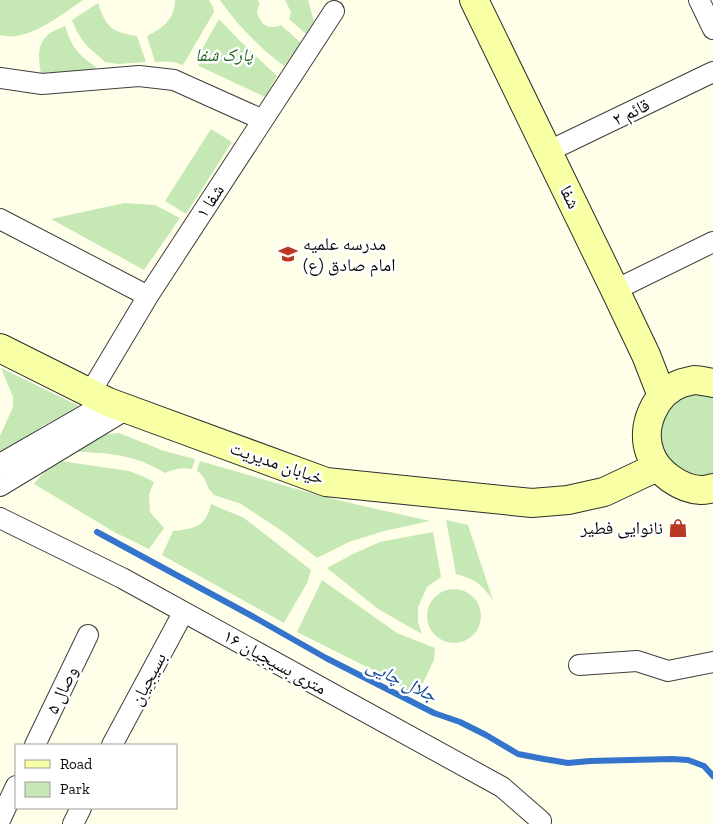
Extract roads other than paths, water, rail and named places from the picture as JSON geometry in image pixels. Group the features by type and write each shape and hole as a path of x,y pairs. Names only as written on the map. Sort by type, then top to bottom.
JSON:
{"street":[{"name":"شفا","path":"474,0 549,151 646,355 662,396"},
{"path":"699,0 713,29"},
{"name":"شفا ۱","path":"108,401 148,296 334,11"},
{"name":"قائم ۲","path":"549,151 713,72"},
{"path":"0,78 42,84 139,76 174,80 263,120"},
{"path":"0,219 148,296"},
{"path":"615,290 713,242"},
{"name":"خیابان مدیریت","path":"0,348 108,401 326,482 532,503 568,500 604,492 657,467"},
{"path":"713,383 693,380 675,386 662,396 652,410 647,441 650,453 657,467 672,480 687,487 701,490 713,488"},
{"path":"0,464 108,401"},
{"path":"0,486 108,401"},
{"name":"۱۶ متری بسیجیان","path":"0,518 122,578 502,787 541,821"},
{"name":"بسیجیان","path":"113,744 183,612"},
{"name":"وصال ۵","path":"36,744 88,635"},
{"path":"579,665 638,661 668,671 713,662"},
{"path":"4,819 15,789"},
{"path":"73,824 80,809"}],"waterway":[{"name":"جلال چایی","path":"97,532 326,658 434,713 460,722 518,754 568,763 688,760 704,766 713,776"}],"place":[{"name":"مدرسه علمیه امام صادق (ع)","path":"288,254"},
{"name":"نانوایی فطیر","path":"678,528"}],"park label":[{"name":"پارک شفا","path":"224,55"}]}
